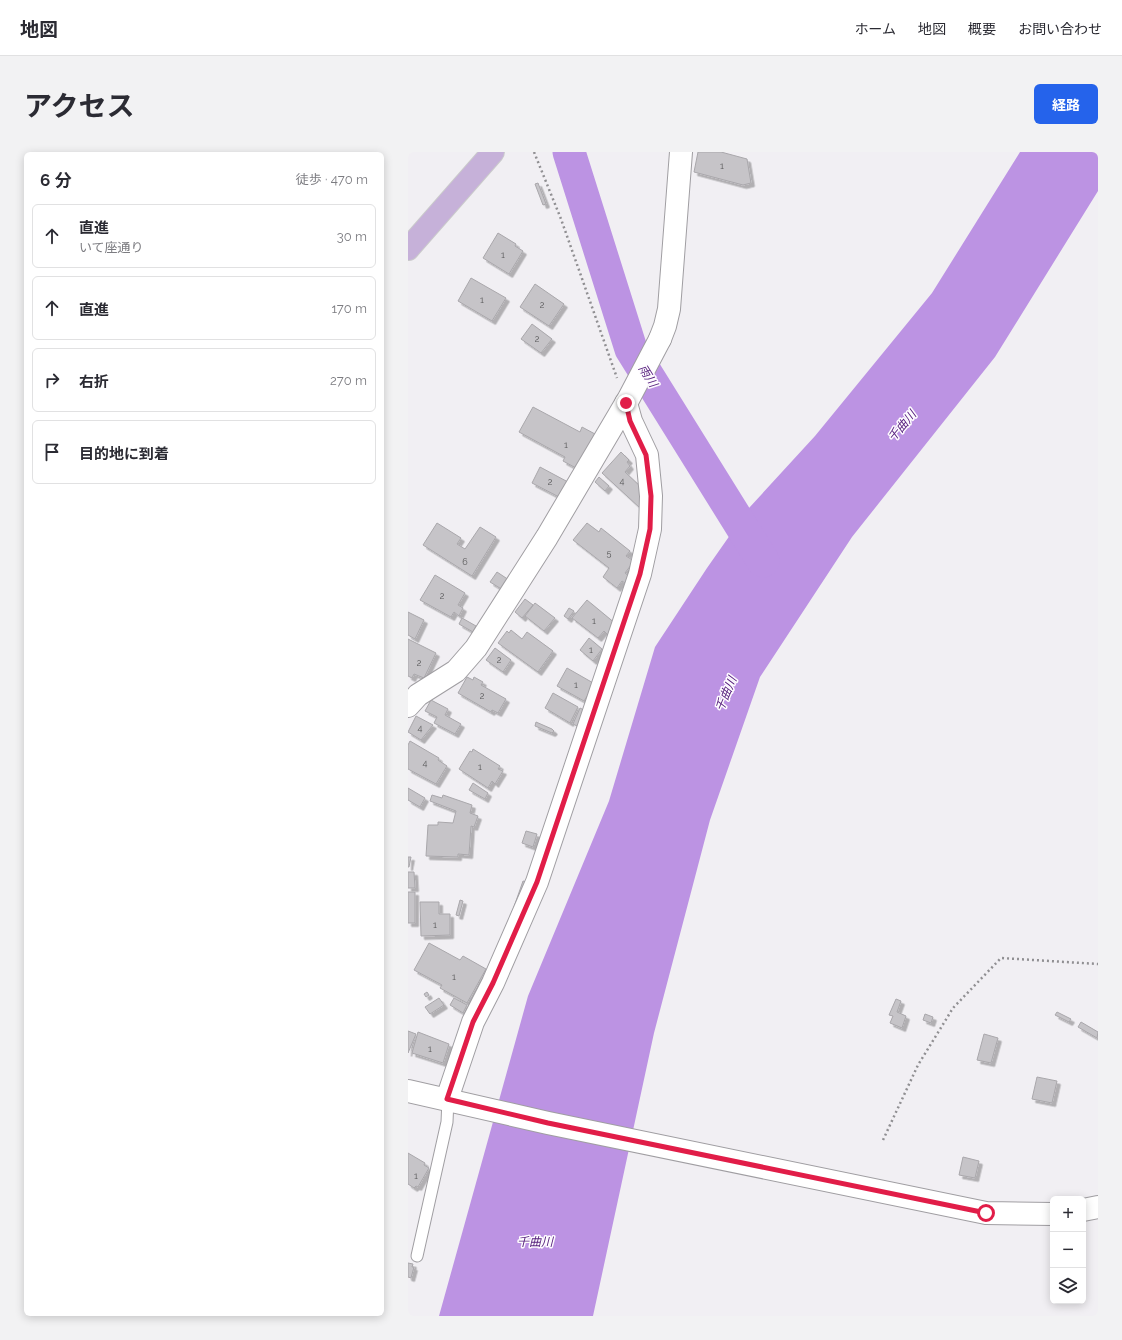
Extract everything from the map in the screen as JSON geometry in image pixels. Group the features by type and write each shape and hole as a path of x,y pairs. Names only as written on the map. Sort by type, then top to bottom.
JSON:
{"main road":[{"path":"408,249 493,152"}],"street":[{"path":"408,706 418,696 456,671 476,648 514,592 627,401 660,339 665,326 668,309 681,152"},
{"path":"453,1100 473,1022 493,983 537,882 640,574 650,529 651,496 646,455 630,421 627,401"},
{"path":"408,1091 453,1100 548,1123 986,1213 1050,1214"},
{"path":"1086,1209 1098,1207"}],"lane":[{"path":"417,1256 453,1100"}],"path":[{"path":"534,152 627,401"},
{"path":"883,1140 918,1065 953,1008 1001,958 1098,964"}],"water":[{"name":"千曲川","path":"1020,152 1098,152 1098,191 995,357 852,537 760,677 710,820 654,1033 593,1316 439,1316 528,996 609,801 655,647 749,508 815,436 932,293"}],"building":[{"path":"698,152 721,152 747,159 751,183 743,185 694,172"},
{"path":"538,183 546,204 543,205 535,184"},
{"path":"498,233 516,244 515,246 523,251 509,274 483,258"},
{"path":"471,278 506,298 492,321 458,301"},
{"path":"535,284 564,304 549,326 520,307"},
{"path":"532,324 552,339 541,353 521,339"},
{"path":"533,407 580,432 582,427 595,434 576,468 563,461 565,457 519,432"},
{"path":"621,452 629,460 627,462 630,466 625,472 642,488 644,494 640,499 644,504 640,508 602,473"},
{"path":"540,467 568,482 559,497 532,483"},
{"path":"599,477 609,486 605,491 595,482"},
{"path":"437,523 461,538 457,544 465,549 480,527 496,537 472,576 423,545"},
{"path":"587,523 599,532 601,528 630,551 626,556 634,561 625,573 630,577 625,583 622,581 617,588 603,577 609,568 573,540"},
{"path":"497,572 509,580 503,590 490,582"},
{"path":"435,575 465,593 458,605 463,608 459,616 454,612 451,617 420,600"},
{"path":"525,599 533,605 522,618 515,612"},
{"path":"587,600 616,624 608,635 604,631 598,638 572,618"},
{"path":"535,603 555,618 544,631 525,616"},
{"path":"569,608 574,611 568,619 564,616"},
{"path":"408,612 424,620 415,639 408,635"},
{"path":"462,618 476,626 473,632 459,624"},
{"path":"511,630 522,639 527,632 553,651 538,672 498,643 507,631 509,633"},
{"path":"589,638 602,649 593,661 580,650"},
{"path":"408,639 436,653 424,678 414,674 412,678 408,676"},
{"path":"495,648 511,660 503,672 486,660"},
{"path":"567,668 595,684 584,701 557,686"},
{"path":"467,677 473,680 474,677 483,682 481,685 506,699 498,713 492,710 491,712 458,693"},
{"path":"553,693 578,707 570,723 545,708"},
{"path":"431,700 448,709 445,715 461,724 455,734 434,723 437,717 425,711"},
{"path":"580,708 588,712 581,728 573,724"},
{"path":"416,716 433,725 421,740 408,732"},
{"path":"536,722 554,731 552,733 535,726"},
{"path":"410,741 439,758 438,760 447,766 436,784 408,769 408,745"},
{"path":"473,749 500,766 498,769 503,771 495,784 492,781 488,788 459,769 470,751 472,752"},
{"path":"473,783 488,793 485,799 469,790"},
{"path":"408,788 425,798 420,807 408,800"},
{"path":"432,795 442,798 443,795 472,805 470,813 478,816 474,827 471,826 469,855 458,854 458,857 426,856 428,825 438,825 438,822 453,823 456,811 430,801"},
{"path":"526,831 537,834 533,847 522,843"},
{"path":"408,857 411,857 409,867 408,867"},
{"path":"408,872 414,872 415,888 408,888"},
{"path":"523,881 527,882 502,941"},
{"path":"408,892 415,892 415,923 408,923"},
{"path":"460,900 463,901 459,916 456,915"},
{"path":"420,902 439,902 439,914 450,914 450,935 421,936"},
{"path":"429,943 460,960 463,956 486,969 467,1003 440,988 442,985 414,970"},
{"path":"427,992 429,995 426,997 424,994"},
{"path":"439,998 444,1005 430,1014 425,1007"},
{"path":"454,998 467,1005 463,1013 450,1005"},
{"path":"896,999 901,1001 897,1012 906,1016 902,1028 890,1023 893,1016 889,1015"},
{"path":"1057,1012 1071,1019 1069,1022 1055,1015"},
{"path":"925,1014 933,1017 931,1023 923,1020"},
{"path":"1081,1022 1098,1032 1097,1038 1078,1027"},
{"path":"408,1031 416,1034 408,1053"},
{"path":"418,1032 449,1044 443,1063 412,1053"},
{"path":"984,1034 998,1038 991,1063 977,1060"},
{"path":"1037,1077 1057,1081 1052,1103 1032,1099"},
{"path":"408,1153 425,1163 424,1165 429,1168 418,1187 416,1186 414,1188 408,1184"},
{"path":"963,1157 979,1161 975,1178 959,1175"},
{"path":"408,1263 413,1264 412,1267 414,1267 411,1278 408,1277"}],"waterway":[{"name":"雨川","path":"569,152 631,349 763,561"}],"route":[{"path":"626,403 630,421 646,455 651,496 650,529 640,574 595,713 537,882 493,983 473,1022 447,1099 548,1123 986,1213"}]}
